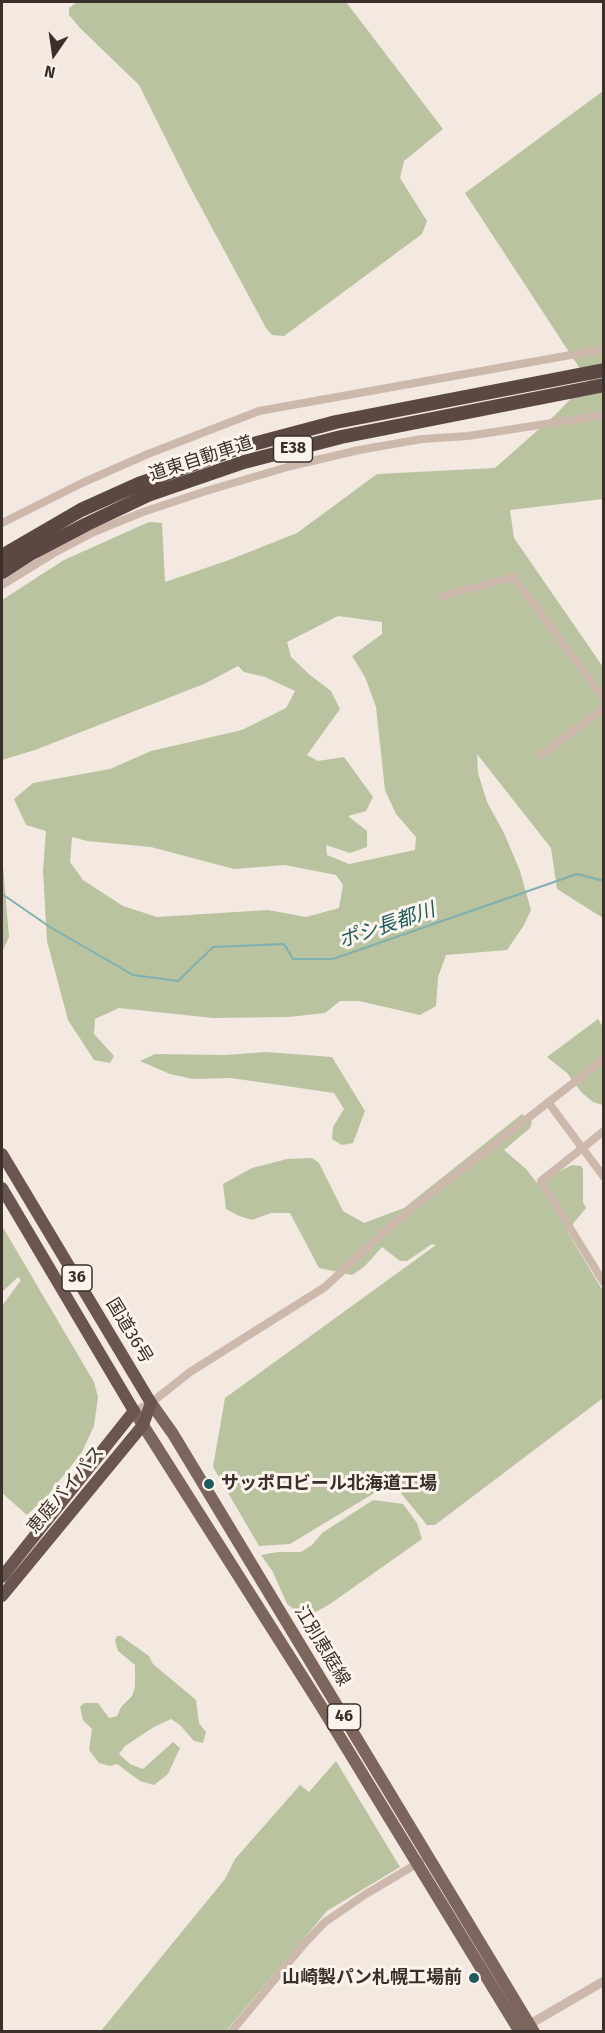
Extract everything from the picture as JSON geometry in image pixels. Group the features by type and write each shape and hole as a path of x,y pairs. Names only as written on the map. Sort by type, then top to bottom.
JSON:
{"highway":[{"name":"道東自動車道","path":"2,556 81,510 141,483 242,447 336,422 603,370"},
{"name":"道東自動車道","path":"2,572 30,554 148,495 244,462 341,436 603,385"},
{"name":"国道36号","path":"2,1154 152,1403"},
{"name":"国道36号","path":"2,1188 134,1411"},
{"name":"恵庭バイパス","path":"2,1596 143,1425 152,1403"},
{"name":"恵庭バイパス","path":"2,1577 134,1411"}],"main road":[{"name":"江別恵庭線","path":"152,1403 429,1856 524,2030"},
{"name":"江別恵庭線","path":"134,1411 524,2030"}],"street":[{"path":"2,523 82,483 148,454 259,411 603,349"},
{"path":"2,585 94,532 206,490 369,448 422,439 468,436 603,415"},
{"path":"442,596 514,576 603,699"},
{"path":"541,755 603,708"},
{"path":"134,1411 152,1403 190,1372 325,1287 396,1221 603,1059"},
{"path":"548,1102 603,1177"},
{"path":"603,1131 542,1180 601,1273 603,1283"},
{"path":"231,2031 325,1922 429,1856"},
{"path":"524,2030 603,1981"}],"green space":[{"path":"77,2 346,2 443,129 404,161 400,178 427,221 422,234 284,336 272,335 266,328 190,187 139,85 69,15 69,8"},
{"path":"603,91 603,499 510,510 514,538 603,667 603,918 557,889 551,848 477,754 478,773 487,802 504,833 520,871 531,910 507,950 446,955 438,977 436,1006 420,1015 359,1001 340,1001 325,1013 289,1017 213,1018 119,1008 95,1019 94,1034 114,1056 110,1063 94,1060 68,1020 47,941 43,870 46,831 26,825 14,799 33,783 110,769 151,751 242,730 286,708 295,691 265,677 244,672 238,666 204,684 35,750 2,760 2,600 64,560 149,522 162,523 165,582 297,533 377,474 495,468 556,414 588,381 465,193","holes":["338,616 382,622 382,634 352,656 365,677 376,707 385,790 396,814 416,837 415,850 349,864 327,855 326,845 350,853 367,847 367,831 348,816 366,811 373,797 344,757 318,761 307,755 340,709 331,691 291,657 287,642","72,837 87,841 151,847 234,869 285,865 336,875 343,885 339,908 306,917 268,910 157,917 123,906 83,880 70,862"]},
{"path":"2,855 9,937 2,952"},
{"path":"598,1019 603,1027 603,1105 593,1102 581,1092 567,1073 547,1057"},
{"path":"266,1052 332,1057 365,1111 353,1143 342,1145 332,1139 333,1127 344,1109 334,1093 231,1078 193,1079 170,1074 140,1061 155,1054 225,1055"},
{"path":"522,1114 532,1122 530,1128 504,1150 526,1169 537,1183 572,1165 581,1166 583,1169 583,1202 586,1208 567,1231 603,1291 603,1398 435,1525 427,1525 400,1492 386,1486 290,1544 259,1546 213,1467 225,1398 436,1245 432,1244 407,1261 400,1261 382,1247 364,1267 352,1275 319,1268 290,1213 271,1213 252,1220 239,1216 226,1209 223,1184 252,1168 287,1159 312,1158 319,1163 343,1211 364,1223 404,1208"},
{"path":"2,1226 94,1382 98,1397 94,1426 82,1452 48,1495 27,1515 2,1493 2,1306 21,1280 18,1277 2,1292"},
{"path":"373,1500 403,1504 417,1523 422,1539 330,1604 305,1618 287,1604 273,1572 261,1555 301,1552 312,1545 322,1533"},
{"path":"117,1636 121,1636 149,1656 153,1664 196,1700 199,1723 206,1732 203,1743 194,1741 180,1725 171,1719 125,1746 119,1754 130,1764 143,1769 173,1742 180,1748 168,1774 154,1785 140,1781 117,1764 110,1766 99,1763 89,1750 92,1729 83,1720 80,1707 84,1703 98,1703 109,1718 117,1716 121,1707 132,1696 135,1687 135,1665 118,1651 115,1640"},
{"path":"336,1761 400,1867 327,1911 226,2031 100,2032 225,1879 235,1859 300,1785 309,1792"}],"waterway":[{"name":"ポシ長都川","path":"2,894 50,927 133,975 178,981 213,947 284,944 293,959 333,959 577,874 604,881"}],"place":[{"name":"サッポロビール北海道工場","path":"209,1484"},
{"name":"山崎製パン札幌工場前","path":"474,1978"}]}
